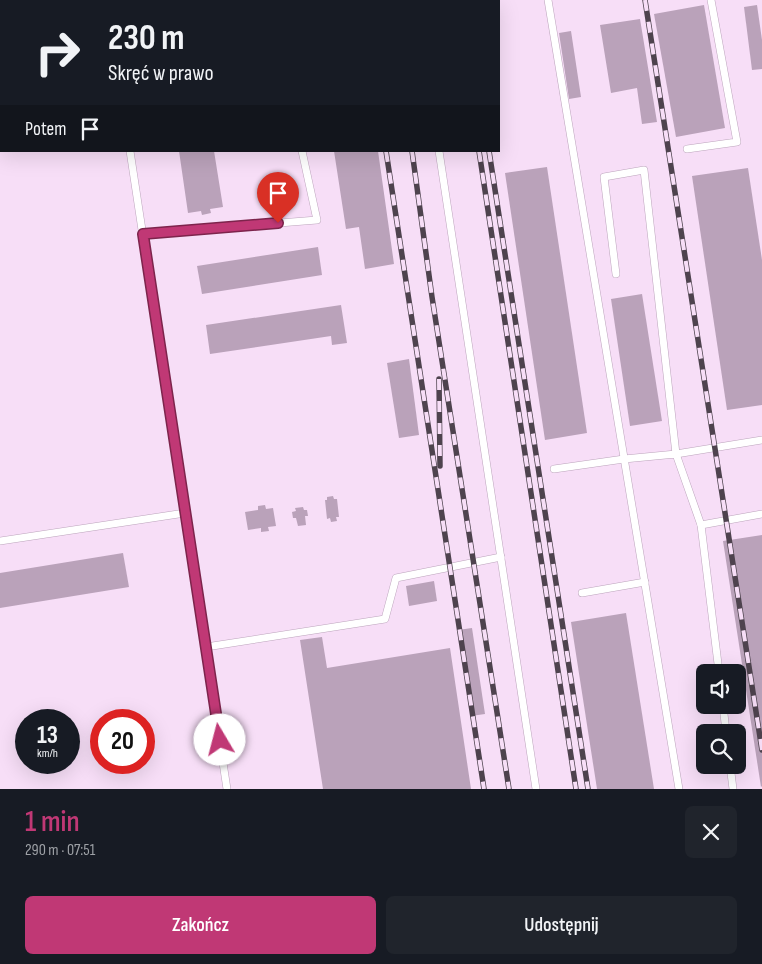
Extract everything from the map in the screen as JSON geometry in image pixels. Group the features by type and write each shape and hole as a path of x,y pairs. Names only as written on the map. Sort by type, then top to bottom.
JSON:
{"lane":[{"path":"548,0 679,789"},
{"path":"687,149 737,142 711,0"},
{"path":"130,152 227,789"},
{"path":"143,234 317,220 302,152"},
{"path":"439,152 536,789"},
{"path":"616,274 604,177 644,170 676,454 701,525 718,664"},
{"path":"554,470 624,459 676,454 762,440"},
{"path":"0,541 185,513"},
{"path":"701,525 762,514"},
{"path":"206,647 385,619 396,578 501,557"},
{"path":"582,593 645,582"},
{"path":"731,774 733,789"}],"building":[{"path":"704,5 725,128 676,137 654,14"},
{"path":"757,5 762,40 762,69 752,70 744,7"},
{"path":"640,19 657,122 642,124 637,88 611,93 600,25"},
{"path":"571,31 581,97 569,99 559,33"},
{"path":"179,152 214,152 223,207 210,209 211,213 202,215 201,211 188,213"},
{"path":"334,152 378,152 394,264 365,269 359,227 346,229"},
{"path":"547,167 587,433 545,440 505,173"},
{"path":"748,168 762,260 762,405 727,410 692,176"},
{"path":"318,247 322,275 202,294 197,266"},
{"path":"642,294 662,421 630,426 611,299"},
{"path":"341,305 347,343 332,345 331,336 210,354 206,325"},
{"path":"409,359 419,435 399,438 387,363"},
{"path":"333,496 334,499 337,499 339,517 336,517 337,521 331,522 330,518 327,519 325,500 327,500 327,497"},
{"path":"265,505 266,509 273,508 276,526 268,527 269,531 261,532 261,528 248,530 245,512 258,510 258,506"},
{"path":"303,507 304,510 307,510 308,516 305,516 306,525 298,526 292,512 296,511 295,508"},
{"path":"762,535 761,787 746,690 746,664 742,664 723,541"},
{"path":"123,553 129,587 0,608 0,573"},
{"path":"434,581 437,601 409,606 406,586"},
{"path":"626,613 654,789 597,789 571,622"},
{"path":"472,628 485,714 471,716 458,630"},
{"path":"322,637 327,668 450,648 471,789 323,789 300,640"}],"railway":[{"path":"645,0 762,750"},
{"path":"386,152 484,789"},
{"path":"412,152 432,297 509,789"},
{"path":"479,152 576,789"},
{"path":"489,152 588,789"},
{"path":"439,379 440,466"}],"route":[{"path":"220,740 143,234 278,223"}]}
